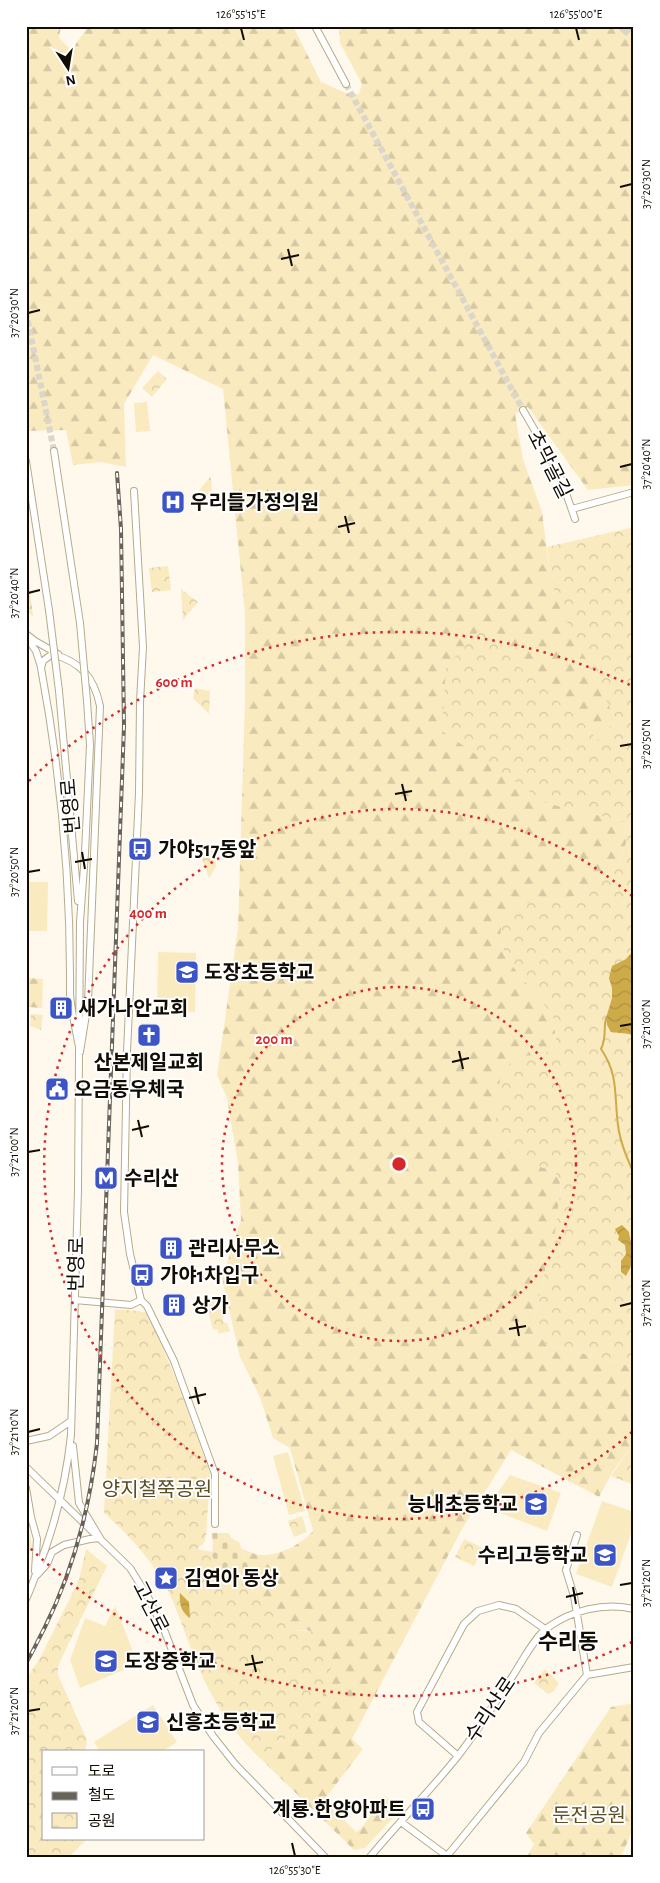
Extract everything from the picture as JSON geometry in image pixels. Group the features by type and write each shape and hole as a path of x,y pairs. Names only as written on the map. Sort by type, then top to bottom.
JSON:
{"street":[{"path":"315,26 346,84"},
{"name":"초막골길","path":"523,410 561,479 575,519"},
{"name":"번영로","path":"26,1599 46,1548 60,1499 71,1435 80,1052 80,922 90,744 80,623 54,451"},
{"name":"번영로","path":"26,462 49,610 59,691 80,922"},
{"path":"134,491 143,647 138,826 127,1052 124,1212 130,1254 141,1300 147,1306 174,1360 215,1474 215,1524"},
{"path":"572,509 634,492"},
{"path":"26,635 86,672 94,684 100,706 88,1002 80,1052"},
{"path":"26,635 36,650 41,668 52,733 66,850 70,994 80,1052"},
{"path":"41,668 43,661 52,654 64,657"},
{"path":"75,1300 131,1304 141,1300"},
{"path":"26,1442 49,1436 71,1421"},
{"path":"71,1435 79,1503 100,1538"},
{"name":"고산로","path":"26,1467 130,1568 165,1632 193,1705 213,1736 234,1764 325,1857"},
{"path":"26,1488 37,1540 35,1577"},
{"path":"577,1535 566,1570 574,1596 588,1675"},
{"path":"35,1577 47,1564 52,1552 64,1545 90,1538 100,1538"},
{"path":"458,1756 419,1722 417,1712 464,1624 478,1611 499,1605 516,1609 545,1629"},
{"name":"수리산로","path":"370,1857 458,1756 545,1629 564,1617 576,1613 604,1607 634,1609"},
{"path":"401,1822 447,1856 524,1762 539,1733 563,1702 588,1675 634,1667"}],"green space":[{"path":"26,26 61,26 59,38 71,50 89,26 293,26 321,82 346,93 359,94 362,84 340,43 339,26 634,26 634,485 588,490 528,407 515,414 523,459 542,512 550,575 574,633 615,718 600,743 582,722 480,630 546,803 632,823 619,866 568,900 537,899 500,940 507,959 553,1016 557,1048 540,1055 534,1165 555,1171 561,1185 553,1252 546,1267 533,1325 546,1344 631,1366 634,1375 634,1428 631,1447 613,1471 599,1497 511,1450 462,1529 352,1739 363,1749 324,1800 356,1832 360,1830 385,1796 400,1810 365,1848 354,1850 262,1760 280,1740 291,1737 311,1718 323,1698 323,1684 332,1667 314,1650 308,1630 293,1630 282,1622 273,1607 253,1591 247,1583 249,1568 242,1549 259,1555 275,1554 296,1545 313,1531 290,1448 273,1438 260,1397 240,1357 222,1278 241,1220 238,1163 227,1098 217,1075 238,928 245,702 245,613 223,389 153,355 124,404 126,467 101,462 73,465 66,430 26,431"},
{"path":"158,371 167,379 152,397 142,388"},
{"path":"147,402 150,431 136,432 134,403"},
{"path":"211,476 212,497 193,498"},
{"path":"634,527 634,1375 631,1366 546,1344 533,1325 546,1267 553,1252 561,1185 555,1171 534,1165 512,1155 494,1137 500,1078 515,1056 540,1055 557,1048 553,1016 507,959 500,940 502,915 537,899 568,900 619,866 632,823 546,803 442,731 446,667 480,629 582,722 600,743 615,718 559,606 550,575 547,547"},
{"path":"26,554 33,617 26,610"},
{"path":"168,566 171,590 152,592 149,568"},
{"path":"181,589 198,602 183,620"},
{"path":"195,688 210,691 209,714 193,698"},
{"path":"214,846 216,867 209,878 199,851"},
{"path":"26,882 48,882 47,931 26,931"},
{"path":"158,952 196,953 195,1012 157,1011"},
{"path":"26,978 43,979 42,1008 28,1007 26,1010"},
{"path":"31,1014 43,1015 41,1030 30,1026"},
{"path":"218,1300 224,1323 227,1323 230,1331 219,1334 217,1329 213,1330 206,1303"},
{"name":"양지철쭉공원","path":"115,1309 148,1313 178,1384 210,1473 206,1536 204,1543 197,1549 212,1552 212,1557 220,1566 217,1571 230,1584 243,1586 247,1583 253,1591 273,1607 282,1622 293,1630 311,1631 314,1650 325,1651 332,1667 323,1684 323,1698 311,1718 291,1737 280,1740 262,1760 241,1738 215,1701 191,1650 174,1603 159,1575 138,1546 104,1513"},
{"path":"634,1428 634,1485 611,1476 631,1447"},
{"path":"288,1452 305,1511 289,1515 273,1456"},
{"path":"510,1475 561,1493 547,1531 487,1508"},
{"path":"602,1501 634,1512 634,1525 612,1587 576,1574"},
{"path":"302,1516 307,1532 294,1537 288,1521"},
{"path":"26,1518 32,1545 26,1563"},
{"path":"211,1533 229,1533 231,1538 239,1542 249,1568 247,1583 243,1586 229,1583 218,1572 212,1557 213,1543"},
{"path":"464,1539 483,1548 474,1566 455,1557"},
{"path":"86,1549 107,1566 63,1655 58,1667 58,1675 87,1740 85,1750 42,1750 42,1840 86,1840 69,1857 48,1857 46,1855 44,1857 26,1857 26,1679 40,1658 79,1580"},
{"path":"115,1606 138,1664 80,1688 70,1660 85,1618 105,1626"},
{"path":"545,1669 559,1683 554,1691 548,1694 534,1683"},
{"name":"둔전공원","path":"634,1703 634,1775 630,1804 633,1829 621,1857 527,1857 534,1844 526,1833 611,1707"},
{"path":"153,1705 177,1742 164,1750 99,1750 94,1742"}],"water":[{"path":"634,950 634,1036 611,1032 606,1018 612,998 609,978 612,966 626,959"},
{"path":"622,1225 629,1232 634,1254 626,1276 621,1272 621,1261 626,1254 625,1245 618,1240 619,1236 615,1229"},
{"path":"180,1593 189,1602 190,1618 181,1607"}],"waterway":[{"path":"606,1018 604,1041 601,1049 611,1068 615,1086 619,1131 624,1150 634,1174"}],"tunnel":[{"path":"622,26 634,36"},
{"path":"346,84 523,410"},
{"path":"26,312 54,451"}],"railway":[{"path":"26,1663 44,1629 72,1562 85,1515 97,1443 124,726 121,529 117,473"}],"place":[{"name":"우리들가정의원","path":"173,502"},
{"name":"가야517동앞","path":"140,849"},
{"name":"도장초등학교","path":"187,972"},
{"name":"새가나안교회","path":"61,1008"},
{"name":"산본제일교회","path":"149,1035"},
{"name":"오금동우체국","path":"57,1089"},
{"name":"수리산","path":"106,1178"},
{"name":"관리사무소","path":"171,1248"},
{"name":"가야1차입구","path":"142,1275"},
{"name":"상가","path":"174,1305"},
{"name":"능내초등학교","path":"536,1504"},
{"name":"수리고등학교","path":"605,1555"},
{"name":"김연아 동상","path":"166,1578"},
{"name":"도장중학교","path":"106,1661"},
{"name":"신흥초등학교","path":"148,1722"},
{"name":"계룡.한양아파트","path":"423,1809"}],"district":[{"name":"수리동","path":"568,1641"}]}
